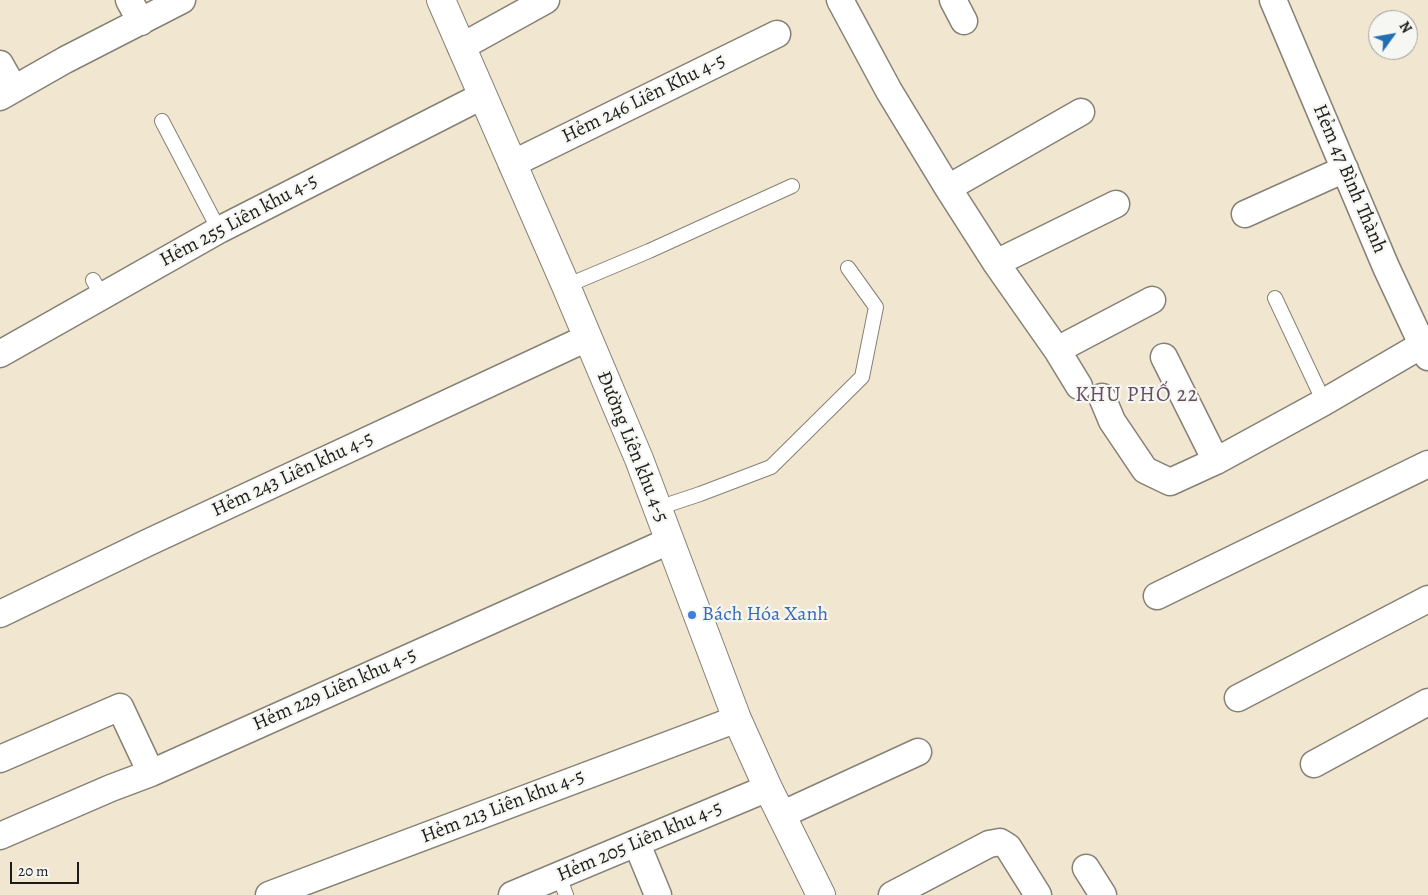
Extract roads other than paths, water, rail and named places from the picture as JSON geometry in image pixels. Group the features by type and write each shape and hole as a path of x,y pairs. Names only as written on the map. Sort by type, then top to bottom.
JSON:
{"street":[{"path":"0,64 7,93 66,60 135,11 182,0"},
{"name":"Đường Liên khu 4-5","path":"441,0 639,459 737,719 768,788 821,895"},
{"path":"461,46 546,0"},
{"path":"840,0 889,91 996,263 1057,350 1112,421 1145,470 1170,482 1216,461 1324,402 1425,351"},
{"name":"Hẻm 47 Bình Thành","path":"1273,0 1386,267 1425,351"},
{"name":"Hẻm 246 Liên Khu 4-5","path":"512,164 776,34"},
{"name":"Hẻm 255 Liên khu 4-5","path":"0,354 97,288 219,230 482,96"},
{"path":"948,188 1082,112"},
{"path":"1245,214 1345,169"},
{"path":"996,263 1116,204"},
{"path":"1057,350 1152,300"},
{"name":"Hẻm 243 Liên khu 4-5","path":"0,614 147,543 587,338"},
{"path":"1164,357 1216,461"},
{"path":"1157,596 1428,464"},
{"name":"Hẻm 229 Liên khu 4-5","path":"0,836 111,788 151,773 669,541"},
{"path":"1238,698 1428,599"},
{"path":"1314,764 1428,702"},
{"path":"0,759 120,707 151,773"},
{"name":"Hẻm 213 Liên khu 4-5","path":"270,895 737,719"},
{"path":"781,815 918,752"},
{"name":"Hẻm 205 Liên khu 4-5","path":"512,895 562,885 637,844 768,788"},
{"path":"892,895 989,844 1000,842 1008,847 1038,895"},
{"path":"637,844 658,895"},
{"path":"1086,868 1103,895"}],"lane":[{"path":"162,121 219,230"},
{"path":"566,286 650,251 792,186"},
{"path":"658,508 772,467 862,377 876,306 848,268"},
{"path":"1275,298 1324,402"}],"place":[{"name":"Bách Hóa Xanh","path":"692,615"}],"district":[{"name":"KHU PHỐ 22","path":"1137,396"}]}
